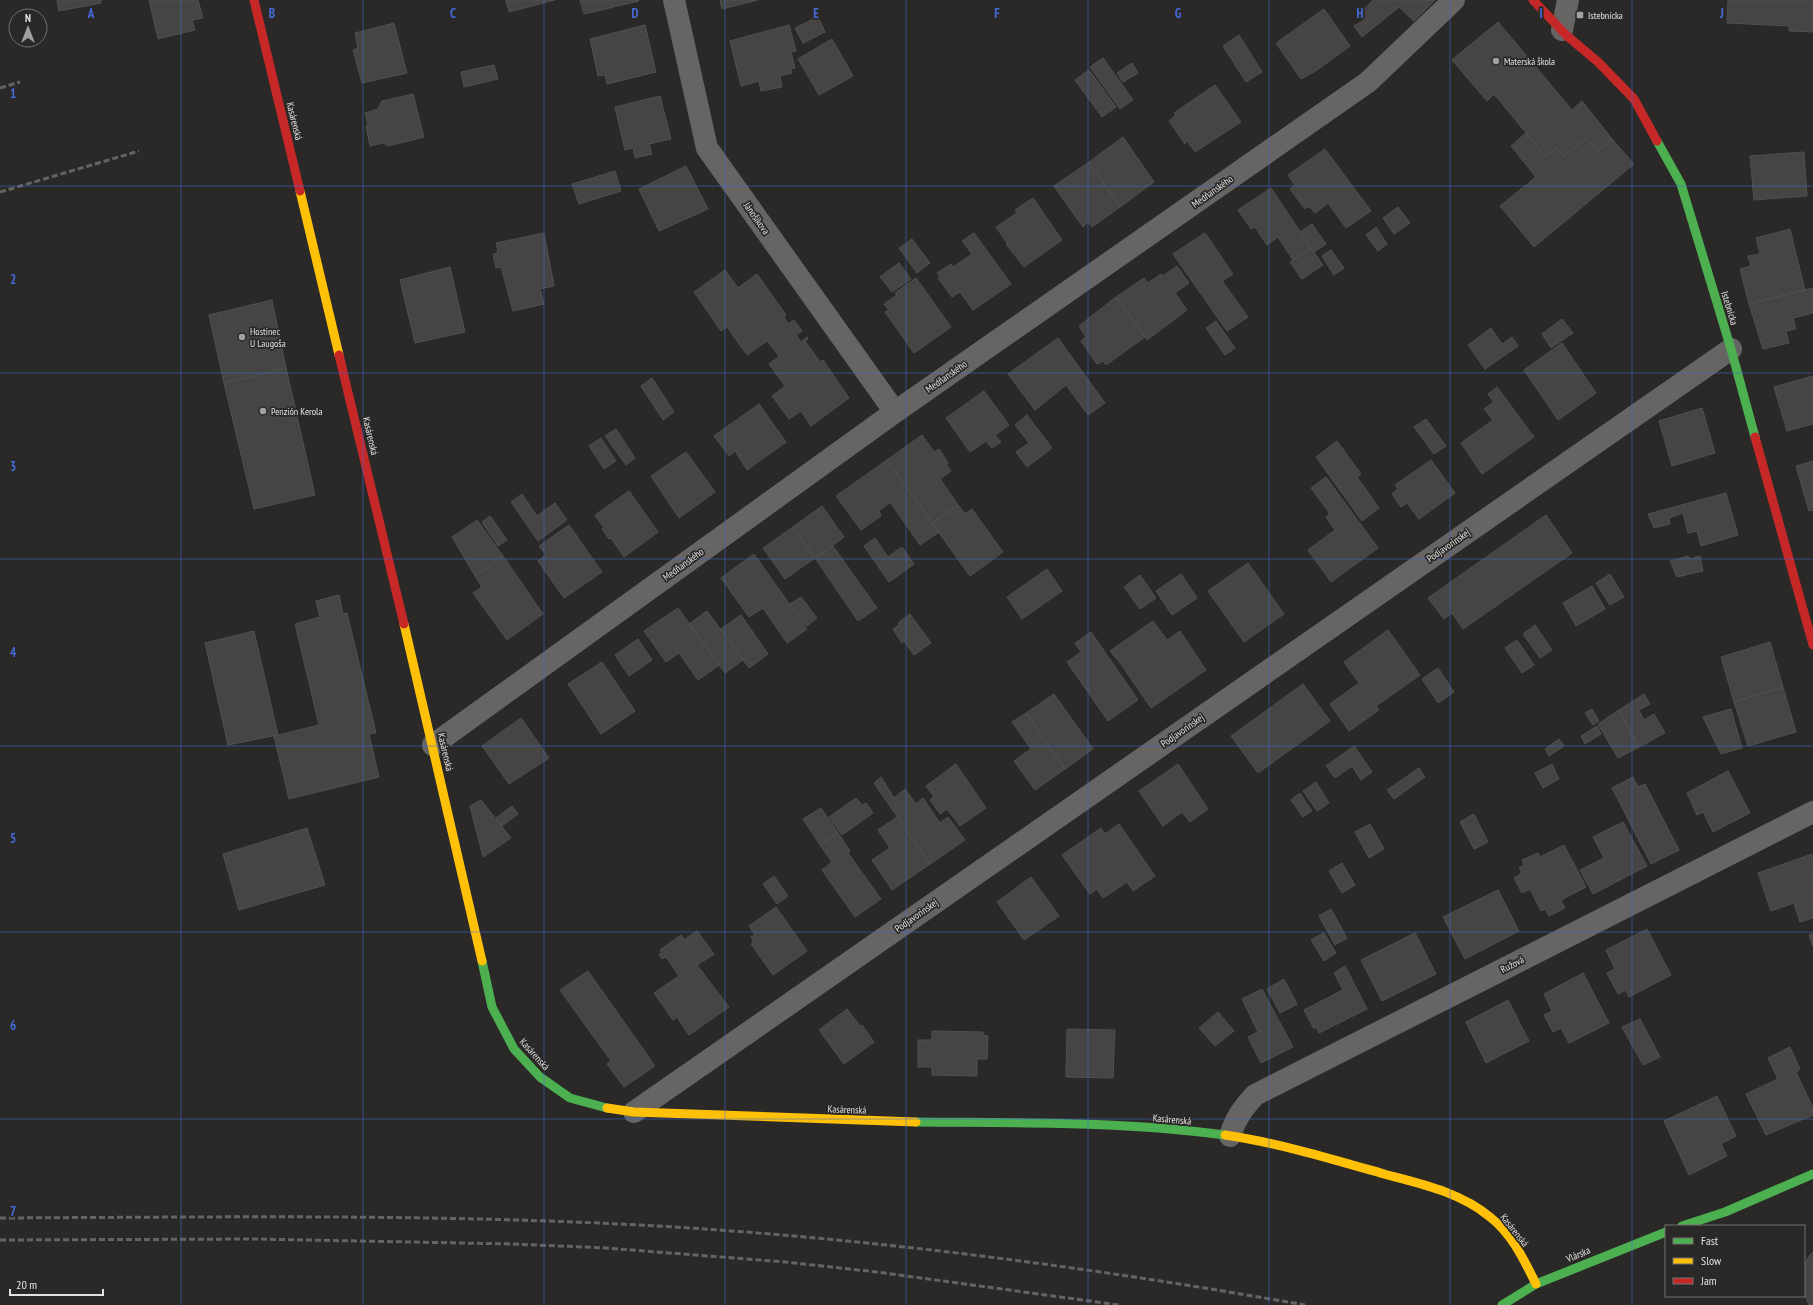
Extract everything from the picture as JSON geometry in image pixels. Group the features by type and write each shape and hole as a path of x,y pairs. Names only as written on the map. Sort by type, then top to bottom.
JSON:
{"street":[{"name":"Kasárenská","path":"254,0 433,745 492,1008 514,1048 540,1077 570,1098 598,1106 634,1112 898,1122 1099,1124 1171,1129 1230,1136 1286,1147 1366,1168 1437,1189 1468,1202 1491,1216 1510,1238 1536,1284"},
{"name":"Jánošíkova","path":"674,0 707,148 895,412"},
{"name":"Medňanského","path":"433,745 895,412 1368,82 1454,0"},
{"name":"Istebnícka","path":"1532,0 1634,98 1681,184 1730,349 1813,645"},
{"path":"1562,30 1568,0"},
{"name":"Podjavorinskej","path":"634,1112 1730,349"},
{"name":"Ružová","path":"1230,1136 1234,1122 1242,1109 1255,1095 1813,812"},
{"path":"1685,1225 1744,1204 1813,1174"},
{"name":"Vlárska","path":"1502,1305 1536,1284 1665,1232"}],"building":[{"path":"57,0 101,0 101,3 59,11"},
{"path":"149,0 198,0 203,18 192,20 195,30 158,39"},
{"path":"506,0 555,0 509,12"},
{"path":"580,0 638,0 639,1 584,14"},
{"path":"720,0 758,0 722,9"},
{"path":"1373,0 1435,0 1414,21 1399,7 1362,37 1354,26 1363,21 1359,15"},
{"path":"1728,0 1813,0 1813,32 1789,31 1789,26 1727,23"},
{"path":"1324,9 1350,46 1317,70 1301,79 1276,43"},
{"path":"818,17 825,32 803,43 795,28"},
{"path":"1498,22 1572,110 1582,101 1612,139 1597,151 1586,138 1564,156 1557,148 1546,157 1494,94 1487,101 1452,60"},
{"path":"394,23 407,73 362,83 353,50 358,48 355,33"},
{"path":"645,25 656,72 607,84 605,75 598,76 590,39"},
{"path":"789,25 796,51 791,52 795,68 791,69 792,73 780,76 782,87 761,91 759,81 741,86 730,41"},
{"path":"1239,35 1262,72 1246,82 1223,46"},
{"path":"832,39 853,76 819,95 798,59"},
{"path":"1103,58 1133,100 1120,109 1090,67"},
{"path":"1132,63 1138,73 1123,82 1117,73"},
{"path":"494,65 498,79 464,87 461,72"},
{"path":"1089,70 1116,107 1102,117 1075,80"},
{"path":"1215,85 1241,122 1195,152 1187,141 1185,144 1169,121 1176,115 1174,113"},
{"path":"413,94 424,137 388,146 383,143 370,146 365,113 378,109 382,101"},
{"path":"660,96 671,139 649,144 652,154 635,158 633,148 625,150 615,107"},
{"path":"1526,133 1546,157 1557,148 1564,156 1586,138 1597,151 1612,139 1634,164 1534,247 1500,206 1536,177 1511,146"},
{"path":"1123,137 1154,182 1120,207 1089,162"},
{"path":"1325,149 1371,211 1346,228 1328,203 1315,213 1309,206 1305,209 1290,189 1295,185 1288,175"},
{"path":"1804,152 1807,196 1754,200 1750,156"},
{"path":"1089,162 1120,207 1092,227 1088,222 1083,227 1054,186"},
{"path":"686,166 708,209 659,231 639,189"},
{"path":"615,171 621,191 579,204 572,184"},
{"path":"1271,188 1311,248 1293,260 1278,237 1267,245 1255,227 1251,229 1238,210"},
{"path":"1033,198 1062,240 1024,267 1006,244 1007,243 996,227 1017,213 1015,210"},
{"path":"1398,207 1410,223 1394,234 1383,218"},
{"path":"1312,224 1326,244 1314,252 1300,232"},
{"path":"1376,227 1387,244 1378,251 1366,235"},
{"path":"1790,229 1805,290 1749,304 1740,269 1751,266 1748,256 1760,254 1756,238"},
{"path":"544,233 554,286 540,289 544,304 513,311 501,267 496,268 493,254 498,253 496,243"},
{"path":"974,233 1011,284 973,310 960,292 952,297 938,278 940,276 937,273 951,264 953,267 972,254 962,241"},
{"path":"1205,233 1233,274 1222,281 1248,317 1227,331 1173,254"},
{"path":"912,239 930,263 917,273 899,248"},
{"path":"1311,248 1323,265 1302,279 1290,262"},
{"path":"1331,250 1344,268 1334,275 1322,256"},
{"path":"899,263 911,279 892,292 880,277"},
{"path":"1177,266 1189,283 1175,293 1187,310 1147,340 1116,297 1144,278 1148,283 1161,274 1163,276"},
{"path":"450,267 465,332 415,343 400,280"},
{"path":"725,270 738,288 757,274 786,315 784,317 788,324 794,320 802,331 796,335 801,342 807,337 808,339 805,341 820,362 823,360 849,398 811,426 801,411 789,419 772,396 785,386 769,364 779,356 767,341 747,355 727,327 721,331 694,292"},
{"path":"916,278 951,327 914,353 885,312 889,310 884,304 897,295 895,293"},
{"path":"1813,288 1813,313 1793,318 1796,329 1786,331 1789,343 1763,349 1749,304"},
{"path":"1116,297 1145,337 1106,365 1103,361 1097,364 1081,341 1086,337 1079,326"},
{"path":"272,300 286,368 224,383 209,315"},
{"path":"1562,319 1573,333 1551,348 1542,334"},
{"path":"1216,321 1235,348 1225,355 1206,328"},
{"path":"1491,328 1502,344 1512,337 1518,346 1485,369 1468,345"},
{"path":"1058,338 1105,403 1088,415 1066,385 1035,410 1008,374"},
{"path":"1562,343 1596,393 1558,420 1524,370"},
{"path":"286,368 315,495 254,509 224,383"},
{"path":"1813,376 1813,424 1787,431 1774,387"},
{"path":"652,378 674,412 663,420 641,386"},
{"path":"1497,387 1534,437 1482,474 1461,443 1493,420 1484,409 1494,402 1488,394"},
{"path":"984,391 1009,425 995,435 1001,442 992,448 986,441 970,452 946,418"},
{"path":"759,404 786,442 747,470 735,451 729,456 714,436"},
{"path":"1702,408 1715,453 1672,466 1659,421"},
{"path":"1027,415 1052,448 1027,467 1016,452 1029,443 1015,425"},
{"path":"1426,419 1446,446 1434,454 1414,427"},
{"path":"616,429 635,458 626,465 605,436"},
{"path":"922,435 934,452 939,449 948,463 946,464 951,471 940,479 958,505 932,523 887,460"},
{"path":"601,438 616,461 604,469 589,446"},
{"path":"1337,441 1361,474 1357,477 1379,508 1362,521 1316,457"},
{"path":"686,452 715,492 679,518 651,476"},
{"path":"887,460 939,532 920,545 890,502 879,511 881,516 861,530 836,496"},
{"path":"1431,460 1455,493 1419,519 1407,503 1401,507 1392,494 1398,489 1395,485"},
{"path":"1813,461 1813,510 1809,511 1796,466"},
{"path":"1326,477 1378,548 1331,582 1308,550 1335,530 1326,517 1330,514 1311,488"},
{"path":"629,491 658,532 624,557 611,538 609,539 602,529 604,528 595,515"},
{"path":"1726,493 1738,535 1701,546 1697,531 1688,533 1683,513 1669,518 1670,524 1654,528 1648,514"},
{"path":"522,494 537,516 555,503 567,520 538,541 511,502"},
{"path":"958,505 965,514 972,509 1003,552 970,576 932,523"},
{"path":"822,506 844,537 815,558 793,527"},
{"path":"1546,515 1572,553 1463,629 1452,613 1444,619 1428,598"},
{"path":"490,516 507,540 498,546 482,522"},
{"path":"477,520 503,556 475,576 452,537"},
{"path":"569,525 602,572 564,598 538,561 546,555 539,546"},
{"path":"793,527 815,558 785,579 763,548"},
{"path":"875,538 888,557 902,547 914,564 889,582 864,546"},
{"path":"833,546 877,608 858,621 815,558"},
{"path":"754,554 807,629 787,643 763,608 749,617 721,578"},
{"path":"503,556 543,614 507,640 473,593 482,587 475,576"},
{"path":"1688,556 1690,559 1700,556 1703,571 1677,577 1670,561"},
{"path":"1248,563 1284,614 1244,642 1208,591"},
{"path":"1047,569 1062,591 1022,619 1007,597"},
{"path":"1181,574 1197,598 1172,615 1156,591"},
{"path":"1610,574 1624,597 1610,605 1596,583"},
{"path":"1140,575 1156,598 1140,609 1124,587"},
{"path":"1592,586 1605,609 1576,626 1563,603"},
{"path":"339,595 343,614 347,613 376,733 369,734 379,777 289,799 274,736 319,725 295,624 320,617 316,601"},
{"path":"801,597 817,618 807,626 790,604"},
{"path":"678,608 719,665 698,680 679,653 666,662 644,631"},
{"path":"707,611 743,660 725,673 689,624"},
{"path":"910,614 931,643 914,655 904,641 902,643 893,629"},
{"path":"741,615 768,654 749,668 721,629"},
{"path":"1153,621 1167,640 1180,631 1206,670 1151,708 1121,664 1110,651"},
{"path":"1535,625 1552,650 1540,658 1523,634"},
{"path":"1388,630 1420,675 1376,706 1379,710 1349,731 1330,704 1359,683 1344,662"},
{"path":"254,631 278,735 228,745 205,643"},
{"path":"1091,632 1138,700 1108,721 1067,662 1081,652 1075,643"},
{"path":"638,639 652,660 629,676 615,655"},
{"path":"1517,640 1534,665 1522,673 1505,648"},
{"path":"1770,642 1783,687 1734,702 1721,657"},
{"path":"602,662 635,711 601,734 568,684"},
{"path":"1438,668 1454,692 1438,703 1422,679"},
{"path":"1303,684 1330,721 1258,773 1231,736"},
{"path":"1783,687 1796,732 1748,746 1734,702"},
{"path":"1054,694 1093,749 1065,769 1026,713"},
{"path":"1644,694 1650,704 1639,710 1644,720 1654,714 1665,733 1639,747 1619,710"},
{"path":"1592,709 1599,721 1593,725 1585,713"},
{"path":"1731,709 1742,748 1721,754 1703,717"},
{"path":"1619,710 1639,747 1618,758 1598,724"},
{"path":"1026,713 1065,769 1035,790 1014,761 1031,749 1012,722"},
{"path":"521,718 549,758 509,784 482,746"},
{"path":"1597,726 1601,734 1585,744 1581,736"},
{"path":"1559,739 1564,746 1549,756 1545,749"},
{"path":"1354,746 1372,772 1361,780 1352,766 1335,778 1326,766"},
{"path":"956,764 986,808 960,826 947,809 940,814 930,800 934,797 926,786"},
{"path":"1178,764 1208,809 1190,822 1182,812 1163,826 1139,791"},
{"path":"1552,764 1559,779 1543,788 1535,773"},
{"path":"1419,768 1425,777 1394,799 1387,790"},
{"path":"1728,771 1750,813 1713,832 1703,812 1697,815 1687,793"},
{"path":"881,777 894,798 905,789 916,804 923,798 940,823 948,817 965,840 930,864 874,783"},
{"path":"1633,777 1638,787 1645,784 1679,850 1651,864 1612,788"},
{"path":"1316,782 1329,803 1317,811 1303,791"},
{"path":"1300,793 1312,811 1303,817 1291,800"},
{"path":"856,798 862,805 866,803 873,813 842,835 829,817"},
{"path":"481,800 511,838 483,857 470,806"},
{"path":"512,806 518,814 502,826 496,818"},
{"path":"821,808 838,833 820,845 803,819"},
{"path":"1474,814 1488,842 1474,849 1460,822"},
{"path":"897,817 930,864 892,890 872,860 890,848 878,830"},
{"path":"1623,822 1647,866 1593,894 1580,870 1604,858 1593,837"},
{"path":"1119,824 1155,876 1133,891 1127,882 1103,898 1097,889 1090,894 1062,855 1101,828 1105,834"},
{"path":"1370,824 1384,849 1369,858 1355,832"},
{"path":"307,828 325,885 239,910 223,854"},
{"path":"838,833 850,851 848,853 881,899 855,917 822,870 832,862 820,845"},
{"path":"1564,845 1586,887 1561,901 1565,908 1549,916 1545,909 1541,911 1530,889 1522,893 1514,878 1522,873 1519,868 1524,865 1522,860 1538,853 1540,857"},
{"path":"1812,854 1813,918 1800,922 1794,903 1771,911 1758,873"},
{"path":"1342,863 1355,885 1342,893 1329,871"},
{"path":"774,876 788,896 777,904 763,884"},
{"path":"1031,877 1059,916 1024,940 997,902"},
{"path":"1498,890 1519,931 1465,959 1443,917"},
{"path":"776,907 807,951 773,975 751,944 754,942 751,937 755,935 749,926"},
{"path":"1331,909 1347,938 1335,945 1319,916"},
{"path":"1647,929 1671,975 1629,997 1626,990 1618,994 1607,973 1615,969 1606,950"},
{"path":"697,931 714,954 702,962 685,939"},
{"path":"1324,933 1336,953 1324,961 1311,940"},
{"path":"1415,933 1436,974 1382,1001 1361,960"},
{"path":"1813,933 1813,947 1809,935"},
{"path":"681,935 701,963 697,965 729,1007 689,1035 677,1017 673,1020 654,993 679,976 666,957 662,959 659,955 662,952 660,950"},
{"path":"1345,966 1367,1009 1319,1033 1316,1027 1314,1029 1304,1010 1343,990 1334,973"},
{"path":"588,971 655,1066 624,1087 607,1064 611,1061 560,990"},
{"path":"1583,973 1609,1023 1569,1043 1561,1028 1553,1032 1544,1015 1552,1011 1544,994"},
{"path":"1284,979 1297,1004 1280,1013 1267,989"},
{"path":"1262,989 1293,1047 1261,1063 1248,1037 1258,1032 1242,999"},
{"path":"1508,1000 1529,1041 1486,1063 1466,1022"},
{"path":"847,1009 860,1026 862,1025 874,1042 844,1064 819,1030"},
{"path":"1218,1012 1234,1031 1215,1046 1199,1028"},
{"path":"1640,1019 1660,1057 1643,1065 1622,1027"},
{"path":"1067,1029 1115,1030 1113,1078 1066,1077"},
{"path":"932,1031 983,1032 983,1035 988,1036 987,1059 977,1059 977,1076 932,1075 932,1067 918,1067 918,1040 932,1040"},
{"path":"1790,1047 1800,1069 1796,1072 1813,1108 1813,1115 1766,1135 1746,1094 1778,1079 1768,1058"},
{"path":"1717,1096 1736,1136 1721,1144 1727,1156 1689,1175 1664,1121"},
{"path":"1813,1252 1813,1305 1809,1305 1805,1295 1805,1265 1809,1256"}],"railway":[{"path":"0,88 20,82"},
{"path":"0,192 139,151"},
{"path":"0,1218 441,1218 529,1220 705,1229 856,1242 1006,1259 1156,1280 1305,1305"},
{"path":"0,1240 255,1239 512,1244 606,1248 785,1262 877,1272 1119,1305"}],"traffic: fast":[{"path":"1657,141 1681,184 1731,349 1755,437"},
{"path":"482,961 492,1007 514,1049 540,1077 570,1098 607,1108"},
{"path":"916,1122 1110,1125 1187,1130 1225,1135"},
{"path":"1685,1225 1725,1212 1813,1174"},
{"path":"1502,1305 1536,1284 1665,1232"}],"traffic: slow":[{"path":"300,191 339,355"},
{"path":"404,624 482,961"},
{"path":"607,1108 634,1112 916,1122"},
{"path":"1225,1135 1265,1142 1325,1157 1426,1185 1466,1201 1490,1217 1505,1231 1517,1248 1536,1284"}],"traffic: jam":[{"path":"254,0 300,191"},
{"path":"1533,0 1566,35 1598,62 1634,99 1657,141"},
{"path":"339,355 404,624"},
{"path":"1755,437 1813,645"}],"place":[{"name":"Istebnícka","path":"1580,15"},
{"name":"Materská škola","path":"1496,61"},
{"name":"Hostinec U Laugoša","path":"242,337"},
{"name":"Penzión Kerola","path":"263,411"}]}
